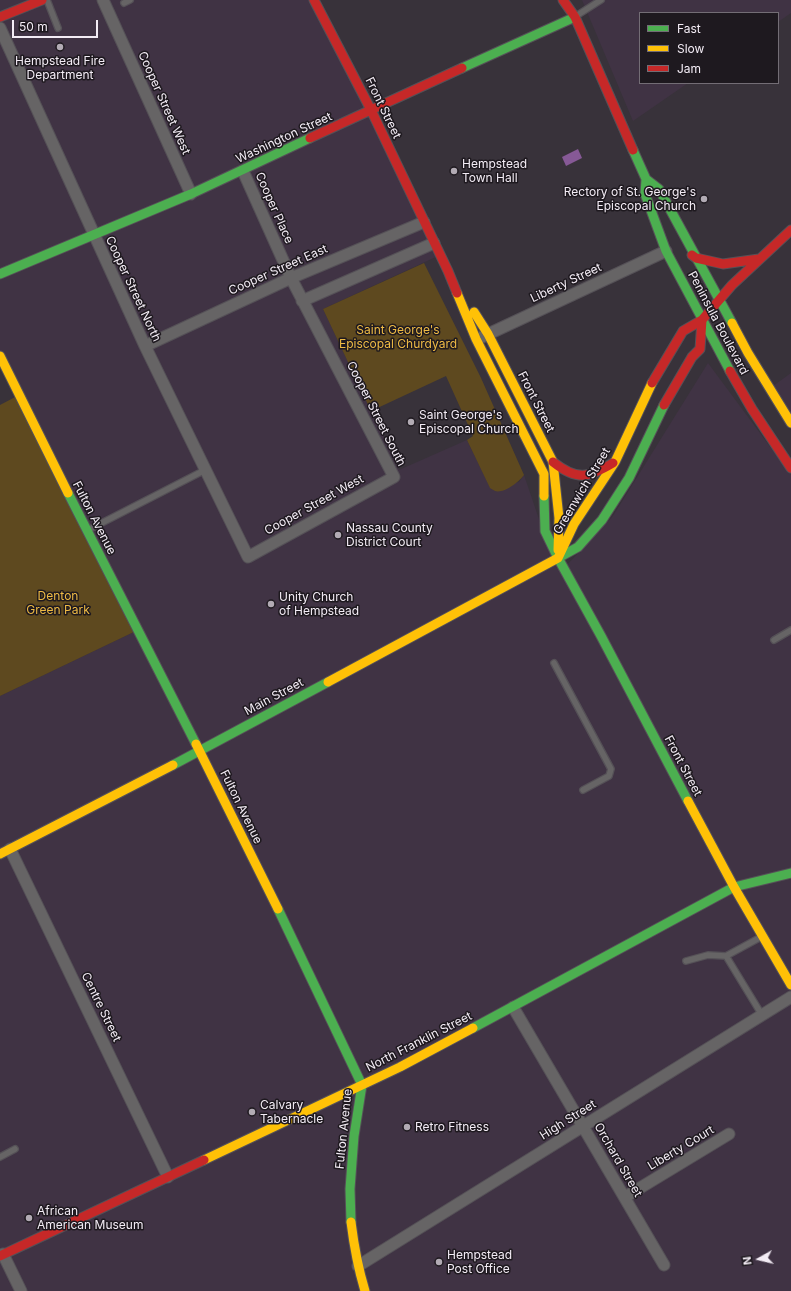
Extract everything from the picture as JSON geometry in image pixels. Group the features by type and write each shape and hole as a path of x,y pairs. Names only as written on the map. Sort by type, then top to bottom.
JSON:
{"main road":[{"path":"0,17 42,0"},
{"name":"Front Street","path":"314,0 371,110 448,271 476,339 544,474 545,531 558,558 734,887 791,985"},
{"name":"Peninsula Boulevard","path":"563,0 575,17 646,179 658,189 748,353 791,423"},
{"name":"Peninsula Boulevard","path":"572,0 575,17"},
{"name":"Washington Street","path":"0,274 192,194 575,17"},
{"name":"Peninsula Boulevard","path":"646,179 645,194 702,320 752,409 791,468"},
{"name":"Greenwich Street","path":"558,558 574,524 614,462 649,387 683,331 702,320 732,285 791,230"},
{"path":"686,252 696,258 723,264 759,259"},
{"name":"Front Street","path":"448,271 488,334 552,462 559,518 558,558"},
{"name":"Greenwich Street","path":"558,558 578,548 602,520 629,478 663,406 692,357 700,349 702,320"},
{"name":"Fulton Avenue","path":"0,356 87,531 200,751 294,942 362,1085 357,1114 350,1192 351,1227 359,1274 366,1291"},
{"path":"552,462 570,474 580,476 596,474 614,462"},
{"name":"Main Street","path":"3,852 200,751 558,558"},
{"name":"North Franklin Street","path":"1,1253 168,1177 400,1067 734,887 791,873"}],"street":[{"name":"Cooper Street West","path":"103,0 192,194"},
{"name":"Cooper Street North","path":"0,28 145,346 248,558"},
{"name":"Cooper Place","path":"243,171 291,278"},
{"name":"Cooper Street East","path":"145,346 291,278 424,222"},
{"path":"302,301 434,243"},
{"name":"Liberty Street","path":"476,339 670,250"},
{"name":"Cooper Street South","path":"291,278 394,477"},
{"name":"Cooper Street West","path":"248,558 394,477"},
{"name":"Centre Street","path":"3,852 168,1177"},
{"name":"High Street","path":"358,1266 791,997"},
{"name":"Orchard Street","path":"513,1007 664,1265"},
{"name":"Liberty Court","path":"625,1197 729,1134"},
{"path":"1,1253 21,1291"}],"lane":[{"path":"47,0 58,28"},
{"path":"124,3 130,0"},
{"path":"575,17 601,0"},
{"path":"87,531 205,470"},
{"path":"774,640 791,630"},
{"path":"554,663 611,769 609,776 584,790"},
{"path":"686,961 708,955 726,956 763,936"},
{"path":"726,956 762,1015"},
{"path":"0,1156 15,1149"}],"shaded area":[{"path":"0,0 314,0 440,255 323,309 399,470 467,440 490,487 519,482 524,475 543,531 566,566 613,516 708,363 791,475 791,1291 0,1291 0,696 138,630 0,356"},
{"path":"582,0 791,0 791,13 779,21 779,12 639,12 639,84 687,84 633,121"},
{"path":"578,149 582,158 566,166 562,157"},
{"path":"791,373 791,416 773,386"}],"green space":[{"name":"Saint George's Episcopal Churdyard","path":"424,263 481,378 524,475 503,491 495,491 490,488 467,440 473,436 446,376 371,411 323,309"},
{"name":"Denton Green Park","path":"19,395 138,630 0,696 0,405"}],"traffic: fast":[{"path":"462,68 575,17"},
{"path":"0,274 191,194 310,138"},
{"path":"633,150 646,179 645,194 666,251 730,371"},
{"path":"646,179 659,189 732,323"},
{"path":"558,558 578,547 602,520 629,478 664,405"},
{"path":"68,493 196,744"},
{"path":"544,496 545,531 688,801"},
{"path":"173,765 328,682"},
{"path":"473,1028 734,887 791,873"},
{"path":"278,909 362,1085 354,1136 350,1189 351,1222"}],"traffic: slow":[{"path":"457,293 476,339 544,474 544,496"},
{"path":"474,312 488,334 553,462 559,518 558,550"},
{"path":"732,323 748,353 791,423"},
{"path":"0,356 68,493"},
{"path":"558,558 574,524 615,462 652,383"},
{"path":"328,682 558,558"},
{"path":"196,744 278,909"},
{"path":"0,854 173,765"},
{"path":"688,801 734,887 791,985"},
{"path":"204,1160 400,1067 473,1028"},
{"path":"351,1222 356,1257 365,1291"}],"traffic: jam":[{"path":"0,17 42,0"},
{"path":"314,0 371,110 448,271 457,293"},
{"path":"563,0 575,17 633,150"},
{"path":"310,138 462,68"},
{"path":"652,383 683,331 702,320 732,285 791,230"},
{"path":"692,255 696,258 723,264 759,259"},
{"path":"664,405 692,357 700,349 702,320"},
{"path":"730,371 752,409 791,468"},
{"path":"553,462 561,468 576,475 596,472 613,463"},
{"path":"0,1256 204,1160"}],"place":[{"name":"Hempstead Fire Department","path":"60,47"},
{"name":"Hempstead Town Hall","path":"454,171"},
{"name":"Rectory of St. George's Episcopal Church","path":"704,199"},
{"name":"Saint George's Episcopal Church","path":"411,422"},
{"name":"Nassau County District Court","path":"338,535"},
{"name":"Unity Church of Hempstead","path":"271,604"},
{"name":"Calvary Tabernacle","path":"252,1112"},
{"name":"Retro Fitness","path":"407,1127"},
{"name":"African American Museum","path":"29,1218"},
{"name":"Hempstead Post Office","path":"439,1262"}]}
